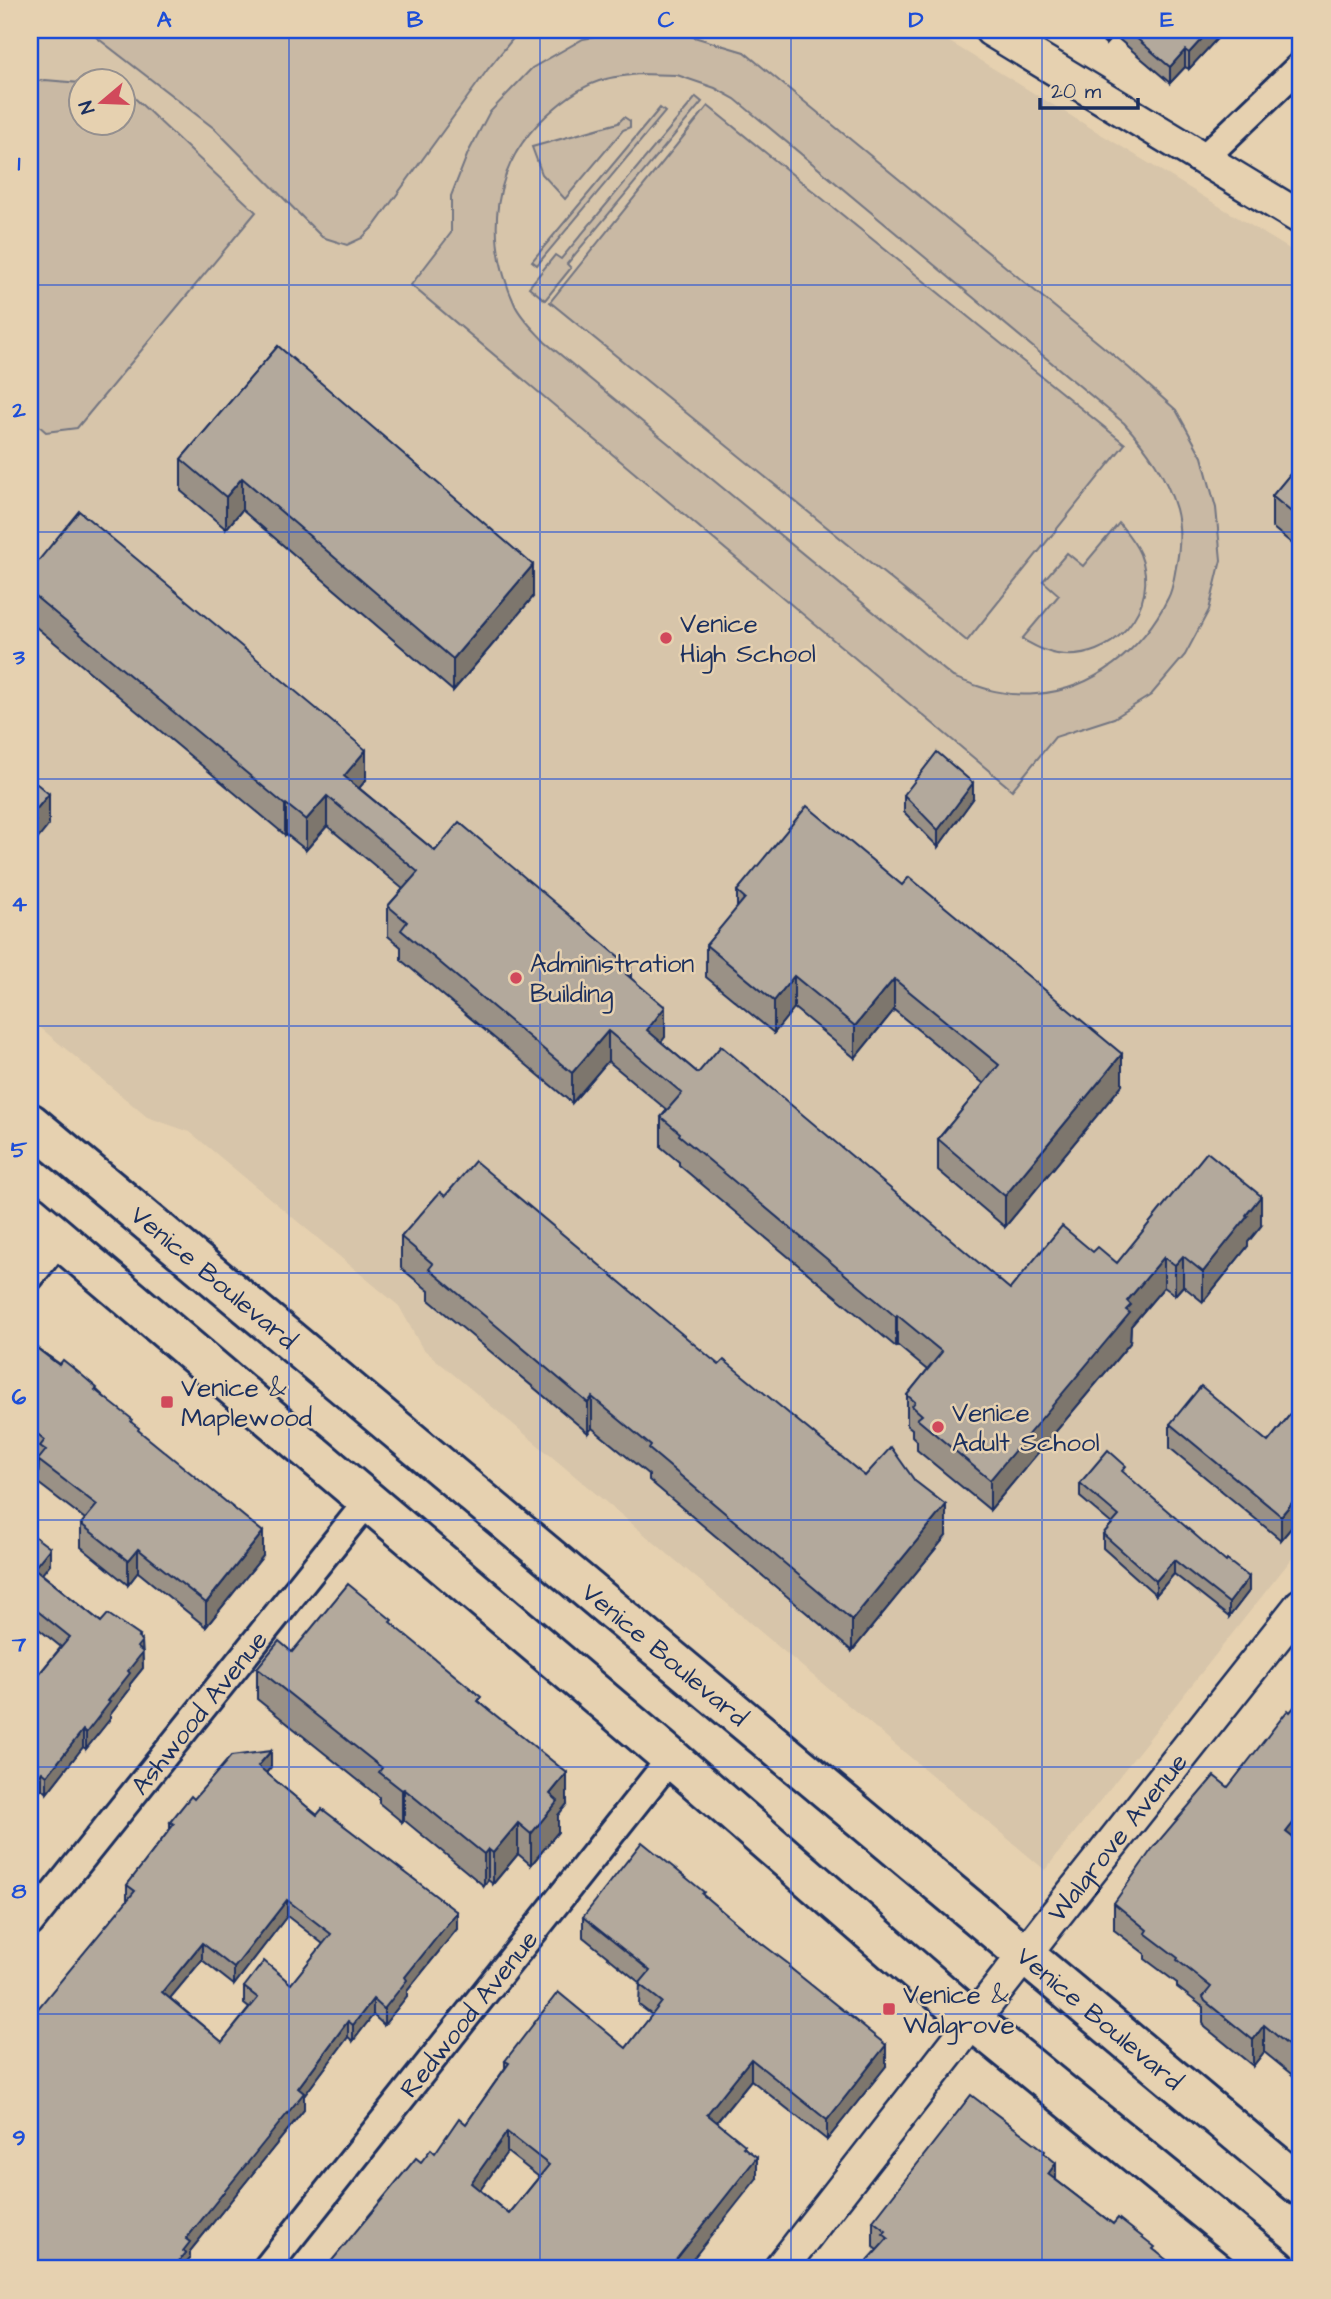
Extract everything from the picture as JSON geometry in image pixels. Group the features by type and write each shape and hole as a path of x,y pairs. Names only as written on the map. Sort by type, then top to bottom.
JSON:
{"main road":[{"name":"Venice Boulevard","path":"30,1123 1301,2186"},
{"path":"30,1214 671,1758 973,2021 1277,2269"}],"street":[{"path":"991,30 1301,219"},
{"path":"1203,159 1301,65"},
{"path":"30,1277 60,1239"},
{"name":"Ashwood Avenue","path":"30,1923 368,1501"},
{"name":"Walgrove Avenue","path":"780,2269 1301,1605"},
{"name":"Redwood Avenue","path":"266,2269 671,1758"}],"shaded area":[{"name":"Venice High School","path":"30,30 930,30 1301,256 1301,1547 1045,1870 422,1348 399,1306 190,1132 147,1117 30,1019"},
{"path":"87,30 520,30 488,69 374,226 362,238 347,245 322,237 215,129"},
{"path":"636,30 684,34 744,52 1129,368 1176,410 1202,457 1216,508 1221,560 1209,610 1185,655 1151,695 1114,718 1055,737 1012,790 411,285 451,233 451,196 468,153 489,113 532,68 583,39","holes":["638,74 677,75 715,88 735,99 1124,423 1148,453 1167,485 1176,509 1179,531 1177,560 1171,591 1158,617 1131,650 1114,664 1078,684 1057,691 1024,695 1003,693 953,677 545,342 521,315 505,279 497,228 498,204 504,180 528,135 567,98 598,81"]},
{"path":"30,82 66,82 66,136 136,136 136,99 256,212 77,428 46,432 30,418"},
{"path":"696,97 702,102 567,264 571,268 545,300 529,287 555,255 561,259"},
{"path":"708,106 1125,444 967,641 550,302"},
{"path":"660,108 665,112 537,265 532,261"},
{"path":"624,117 630,121 630,127 623,130 565,199 542,174 532,147 618,123"},
{"path":"1119,523 1138,550 1145,574 1144,593 1138,612 1127,628 1113,641 1096,650 1077,655 1052,653 1022,639 1059,595 1043,581 1067,553 1083,566"}],"building":[{"path":"1127,30 1210,30 1189,53 1185,50 1170,67"},
{"path":"278,346 533,565 453,659 242,478 226,497 181,459"},
{"path":"1301,461 1301,520 1272,496"},
{"path":"79,511 366,750 344,776 435,851 459,822 631,967 626,974 665,1007 647,1030 698,1073 721,1046 1010,1289 1062,1226 1093,1252 1098,1247 1117,1263 1207,1152 1261,1196 1203,1272 1183,1256 1175,1265 1164,1257 1127,1301 1131,1305 1126,1310 1130,1313 990,1480 917,1419 922,1415 912,1406 915,1402 907,1395 942,1352 897,1315 896,1317 679,1135 680,1133 661,1117 682,1093 608,1031 572,1073 401,930 407,922 388,906 418,872 327,796 306,820 285,805 30,592 30,571"},
{"path":"937,752 973,783 938,830 904,795"},
{"path":"30,778 49,794 34,812 36,825 30,828"},
{"path":"807,806 902,885 909,877 1122,1054 1005,1196 938,1139 999,1065 894,979 855,1026 794,976 774,1001 706,945 745,898 737,891"},
{"path":"475,1161 719,1365 724,1360 865,1476 891,1447 915,1481 946,1505 852,1620 649,1449 651,1446 592,1397 588,1403 429,1269 433,1264 401,1237 440,1192 445,1196"},
{"path":"30,1343 59,1365 63,1360 83,1376 97,1388 95,1390 132,1419 131,1422 138,1430 263,1532 206,1603 138,1549 128,1561 81,1524 97,1505 38,1460 46,1450 40,1446 45,1440 30,1428"},
{"path":"1201,1386 1268,1442 1301,1401 1301,1492 1281,1516 1170,1424"},
{"path":"1108,1450 1126,1466 1122,1471 1226,1562 1227,1560 1249,1577 1229,1603 1174,1560 1156,1581 1103,1534 1119,1516 1080,1483"},
{"path":"30,1533 50,1548 34,1568 101,1622 108,1614 140,1636 138,1638 142,1641 137,1647 143,1652 86,1733 83,1730 47,1776 42,1772 30,1787 30,1674 35,1679 70,1637 30,1605"},
{"path":"348,1584 481,1697 478,1701 567,1773 550,1794 558,1801 531,1834 518,1823 493,1853 488,1849 484,1854 379,1772 382,1768 257,1668 279,1641 292,1652"},
{"path":"1301,1699 1301,1813 1286,1832 1301,1844 1301,1860 1298,1859 1301,1862 1301,2056 1264,2025 1253,2040 1205,2001 1203,1997 1211,1987 1145,1933 1147,1930 1114,1903 1152,1849 1214,1776 1228,1787 1288,1710 1290,1712"},
{"path":"271,1751 258,1766 317,1815 322,1809 457,1912 405,1977 407,1980 384,2009 373,1999 353,2025 348,2021 298,2088 304,2093 186,2239 190,2242 183,2251 186,2253 172,2269 55,2269 46,2262 41,2269 30,2269 30,2018 135,1891 127,1885 174,1824 170,1822 191,1796 194,1799 231,1756","holes":["287,1900 331,1934 291,1984 264,1961 244,1987 258,1998 222,2042 162,1992 202,1943 234,1968"]},
{"path":"642,1842 704,1892 702,1894 749,1934 886,2045 827,2120 751,2059 707,2114 757,2157 671,2266 675,2269 325,2269 416,2158 421,2162 431,2149 435,2153 459,2118 466,2124 509,2063 505,2061 558,1992 626,2048 662,2002 639,1984 650,1971 583,1917","holes":["507,2132 549,2165 509,2214 471,2183"]},
{"path":"971,2095 1045,2151 1056,2163 1048,2174 1113,2224 1118,2218 1178,2269 860,2269 888,2238 883,2234 886,2231 873,2221"}],"place":[{"name":"Venice High School","path":"666,638"},
{"name":"Administration Building","path":"516,978"},
{"name":"Venice & Maplewood","path":"167,1402"},
{"name":"Venice Adult School","path":"938,1427"},
{"name":"Venice & Walgrove","path":"889,2009"}]}
